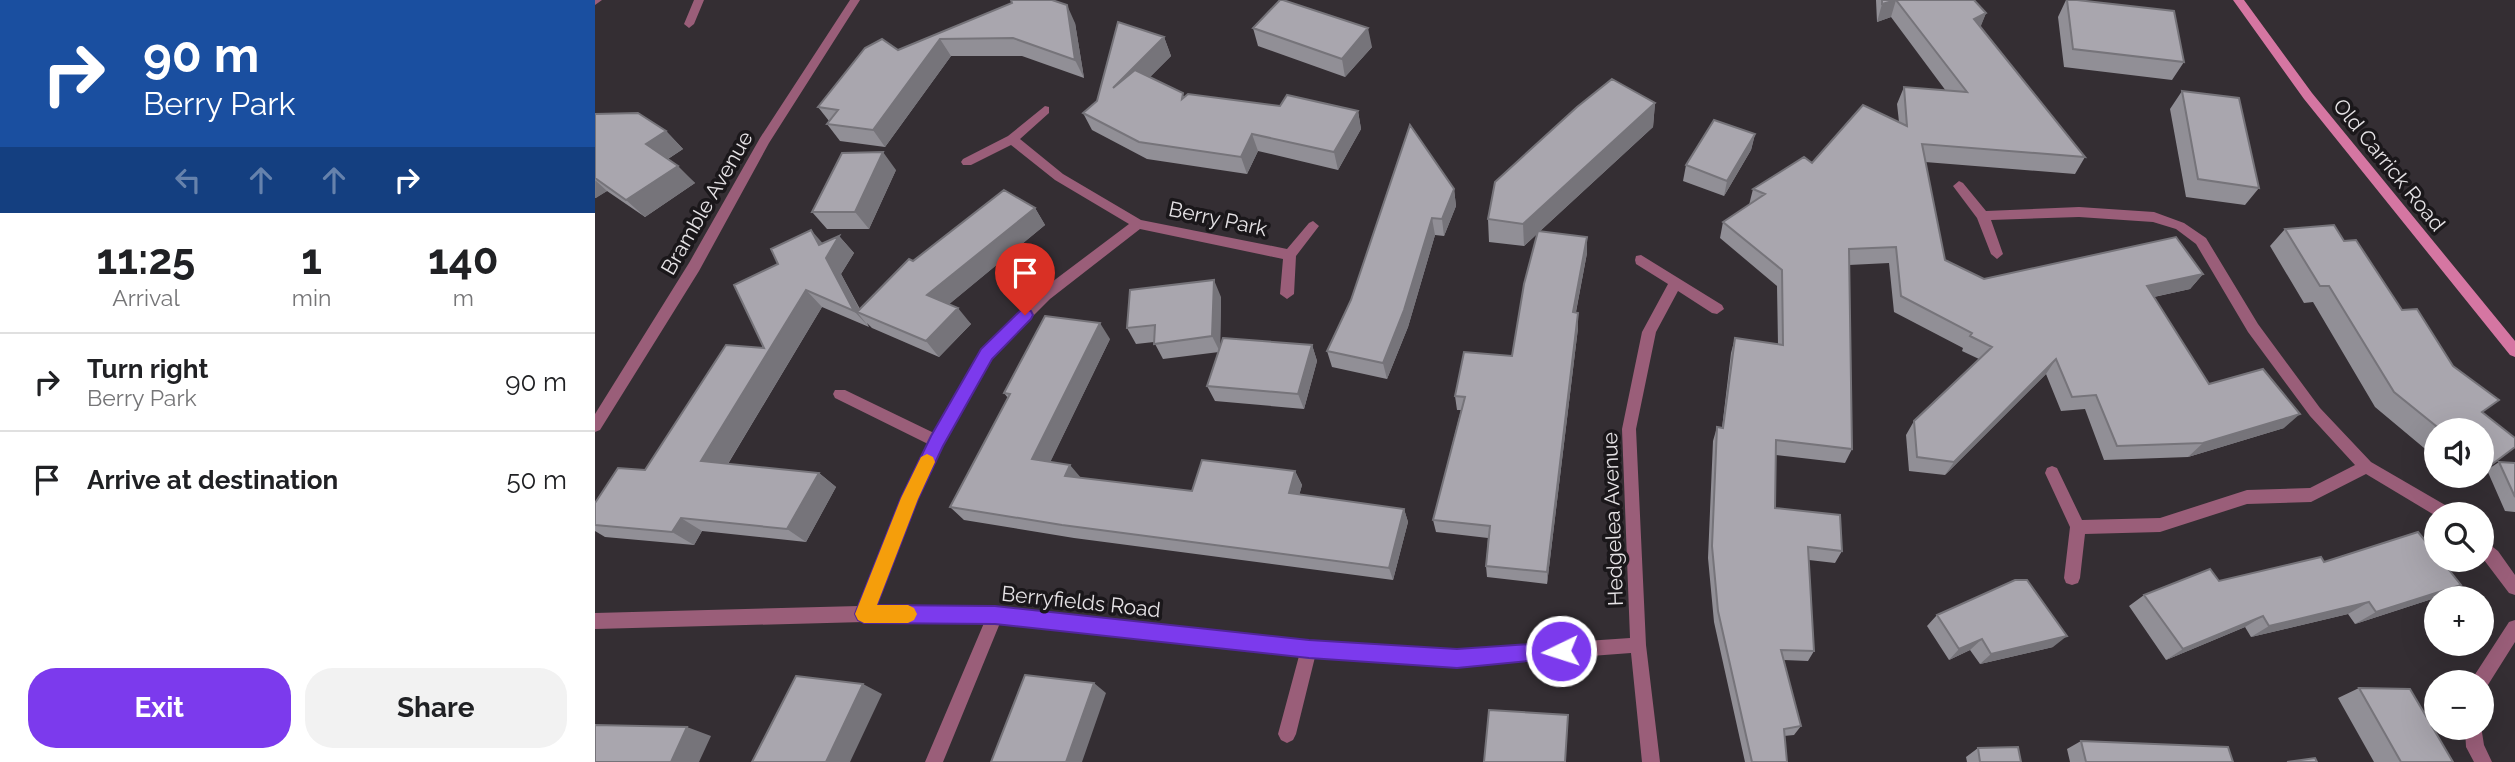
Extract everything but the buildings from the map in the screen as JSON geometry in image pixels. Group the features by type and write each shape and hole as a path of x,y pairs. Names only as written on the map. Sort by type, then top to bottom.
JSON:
{"main road":[{"name":"Old Carrick Road","path":"2238,0 2308,96 2515,351"}],"street":[{"path":"689,24 699,0"},
{"name":"Bramble Avenue","path":"598,419 694,267 764,141 855,0"},
{"path":"967,162 1012,139 1045,110"},
{"name":"Berry Park","path":"1012,139 1059,177 1138,224 1290,255"},
{"path":"1959,186 1983,216 1997,254"},
{"path":"1983,216 2078,212 2154,217 2180,226 2201,241 2253,328 2315,412 2367,467 2427,502"},
{"name":"Berry Park","path":"864,614 909,498 937,441 986,354 1045,295 1138,224"},
{"name":"Berry Park","path":"1287,294 1290,255 1314,226"},
{"path":"1641,260 1717,309"},
{"name":"Hedgelea Avenue","path":"1651,762 1638,645 1629,429 1649,332 1676,282"},
{"path":"839,394 937,441"},
{"path":"2078,527 2160,526 2247,497 2311,495 2367,467"},
{"path":"2052,473 2078,527 2072,578"},
{"path":"2494,557 2515,588"},
{"name":"Berryfields Road","path":"595,621 864,614 995,615 1309,649 1457,658 1638,645"},
{"path":"934,762 995,615"},
{"path":"2488,670 2515,628"},
{"path":"1287,734 1309,649"},
{"path":"2475,740 2475,747 2483,762"}],"slow traffic":[{"path":"908,614 864,614 909,498 927,462"}],"route":[{"path":"1025,315 986,354 937,441 909,498 864,614 995,615 1309,649 1457,658 1561,651"}]}
